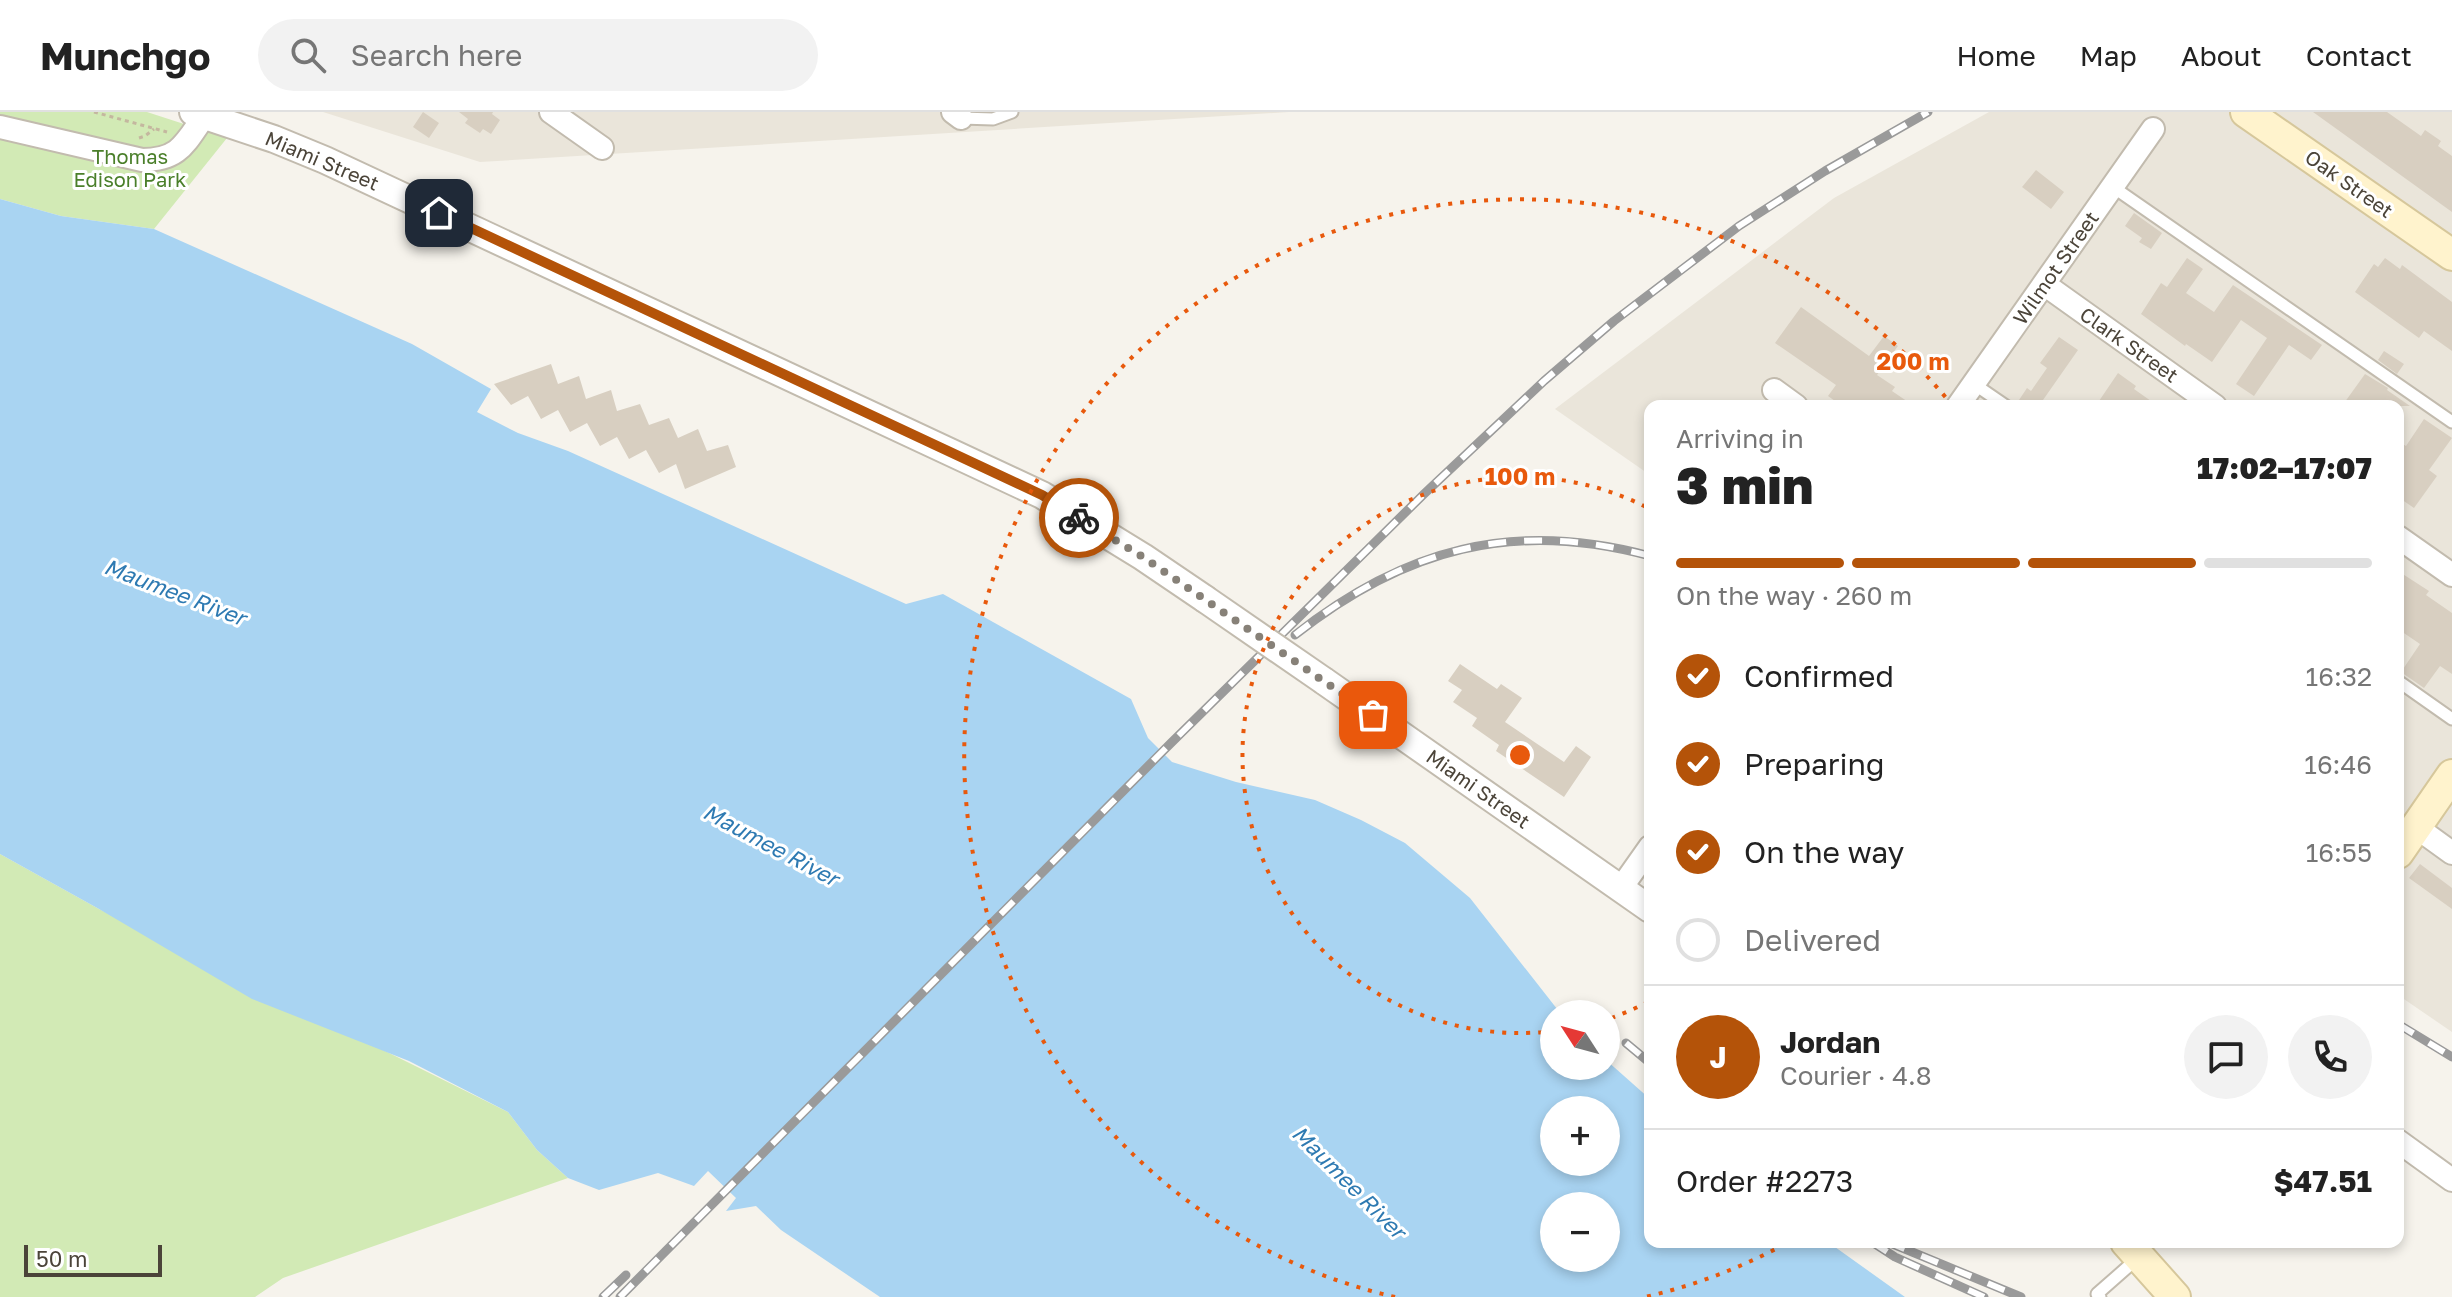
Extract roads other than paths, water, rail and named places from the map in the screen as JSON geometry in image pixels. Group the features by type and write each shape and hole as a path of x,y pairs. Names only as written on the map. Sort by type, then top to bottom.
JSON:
{"main road":[{"name":"Oak Street","path":"2246,112 2452,255"},
{"path":"2405,836 2452,775"},
{"path":"2133,1249 2175,1297"}],"street":[{"path":"551,112 602,148"},
{"path":"0,127 142,160 157,160 172,156 182,148 202,113"},
{"name":"Miami Street","path":"202,113 325,160 1042,495 1205,599 1644,905"},
{"name":"Wilmot Street","path":"1962,400 2153,129"},
{"name":"Clark Street","path":"2044,284 2207,400"},
{"path":"1774,390 1788,400"},
{"path":"2404,541 2452,575"},
{"path":"2405,836 2452,853"},
{"path":"1621,888 1644,855"},
{"path":"2404,1145 2452,1180"}],"lane":[{"path":"957,115 993,119 1012,112"},
{"path":"2113,187 2452,422"},
{"path":"1974,384 1997,400"},
{"path":"2404,685 2452,719"},
{"path":"2100,1297 2097,1294 2133,1249"}],"water":[{"name":"Maumee River","path":"0,199 61,216 154,229 412,344 491,389 477,412 518,433 568,451 906,604 943,594 1131,699 1148,738 1172,762 1236,782 1315,800 1405,843 1470,898 1550,1000 1540,1000 1540,1080 1620,1080 1620,1072 1644,1094 1644,1248 1836,1248 1905,1297 880,1297 781,1230 756,1206 726,1211 736,1198 708,1171 694,1186 658,1173 599,1190 568,1178 537,1150 508,1112 409,1061 252,999 0,854"}],"railway":[{"path":"620,1297 1171,743 1424,494 1544,381 1614,321 1739,226 1825,171 1928,112"},
{"path":"1295,635 1336,605 1377,581 1419,562 1462,549 1506,542 1552,541 1600,545 1644,555"},
{"path":"2404,1028 2452,1057"},
{"path":"1626,1043 1644,1058"},
{"path":"1881,1248 1984,1297"},
{"path":"1903,1248 2021,1297"},
{"path":"603,1297 626,1275"}],"park label":[{"name":"Thomas Edison Park","path":"130,168"}]}
